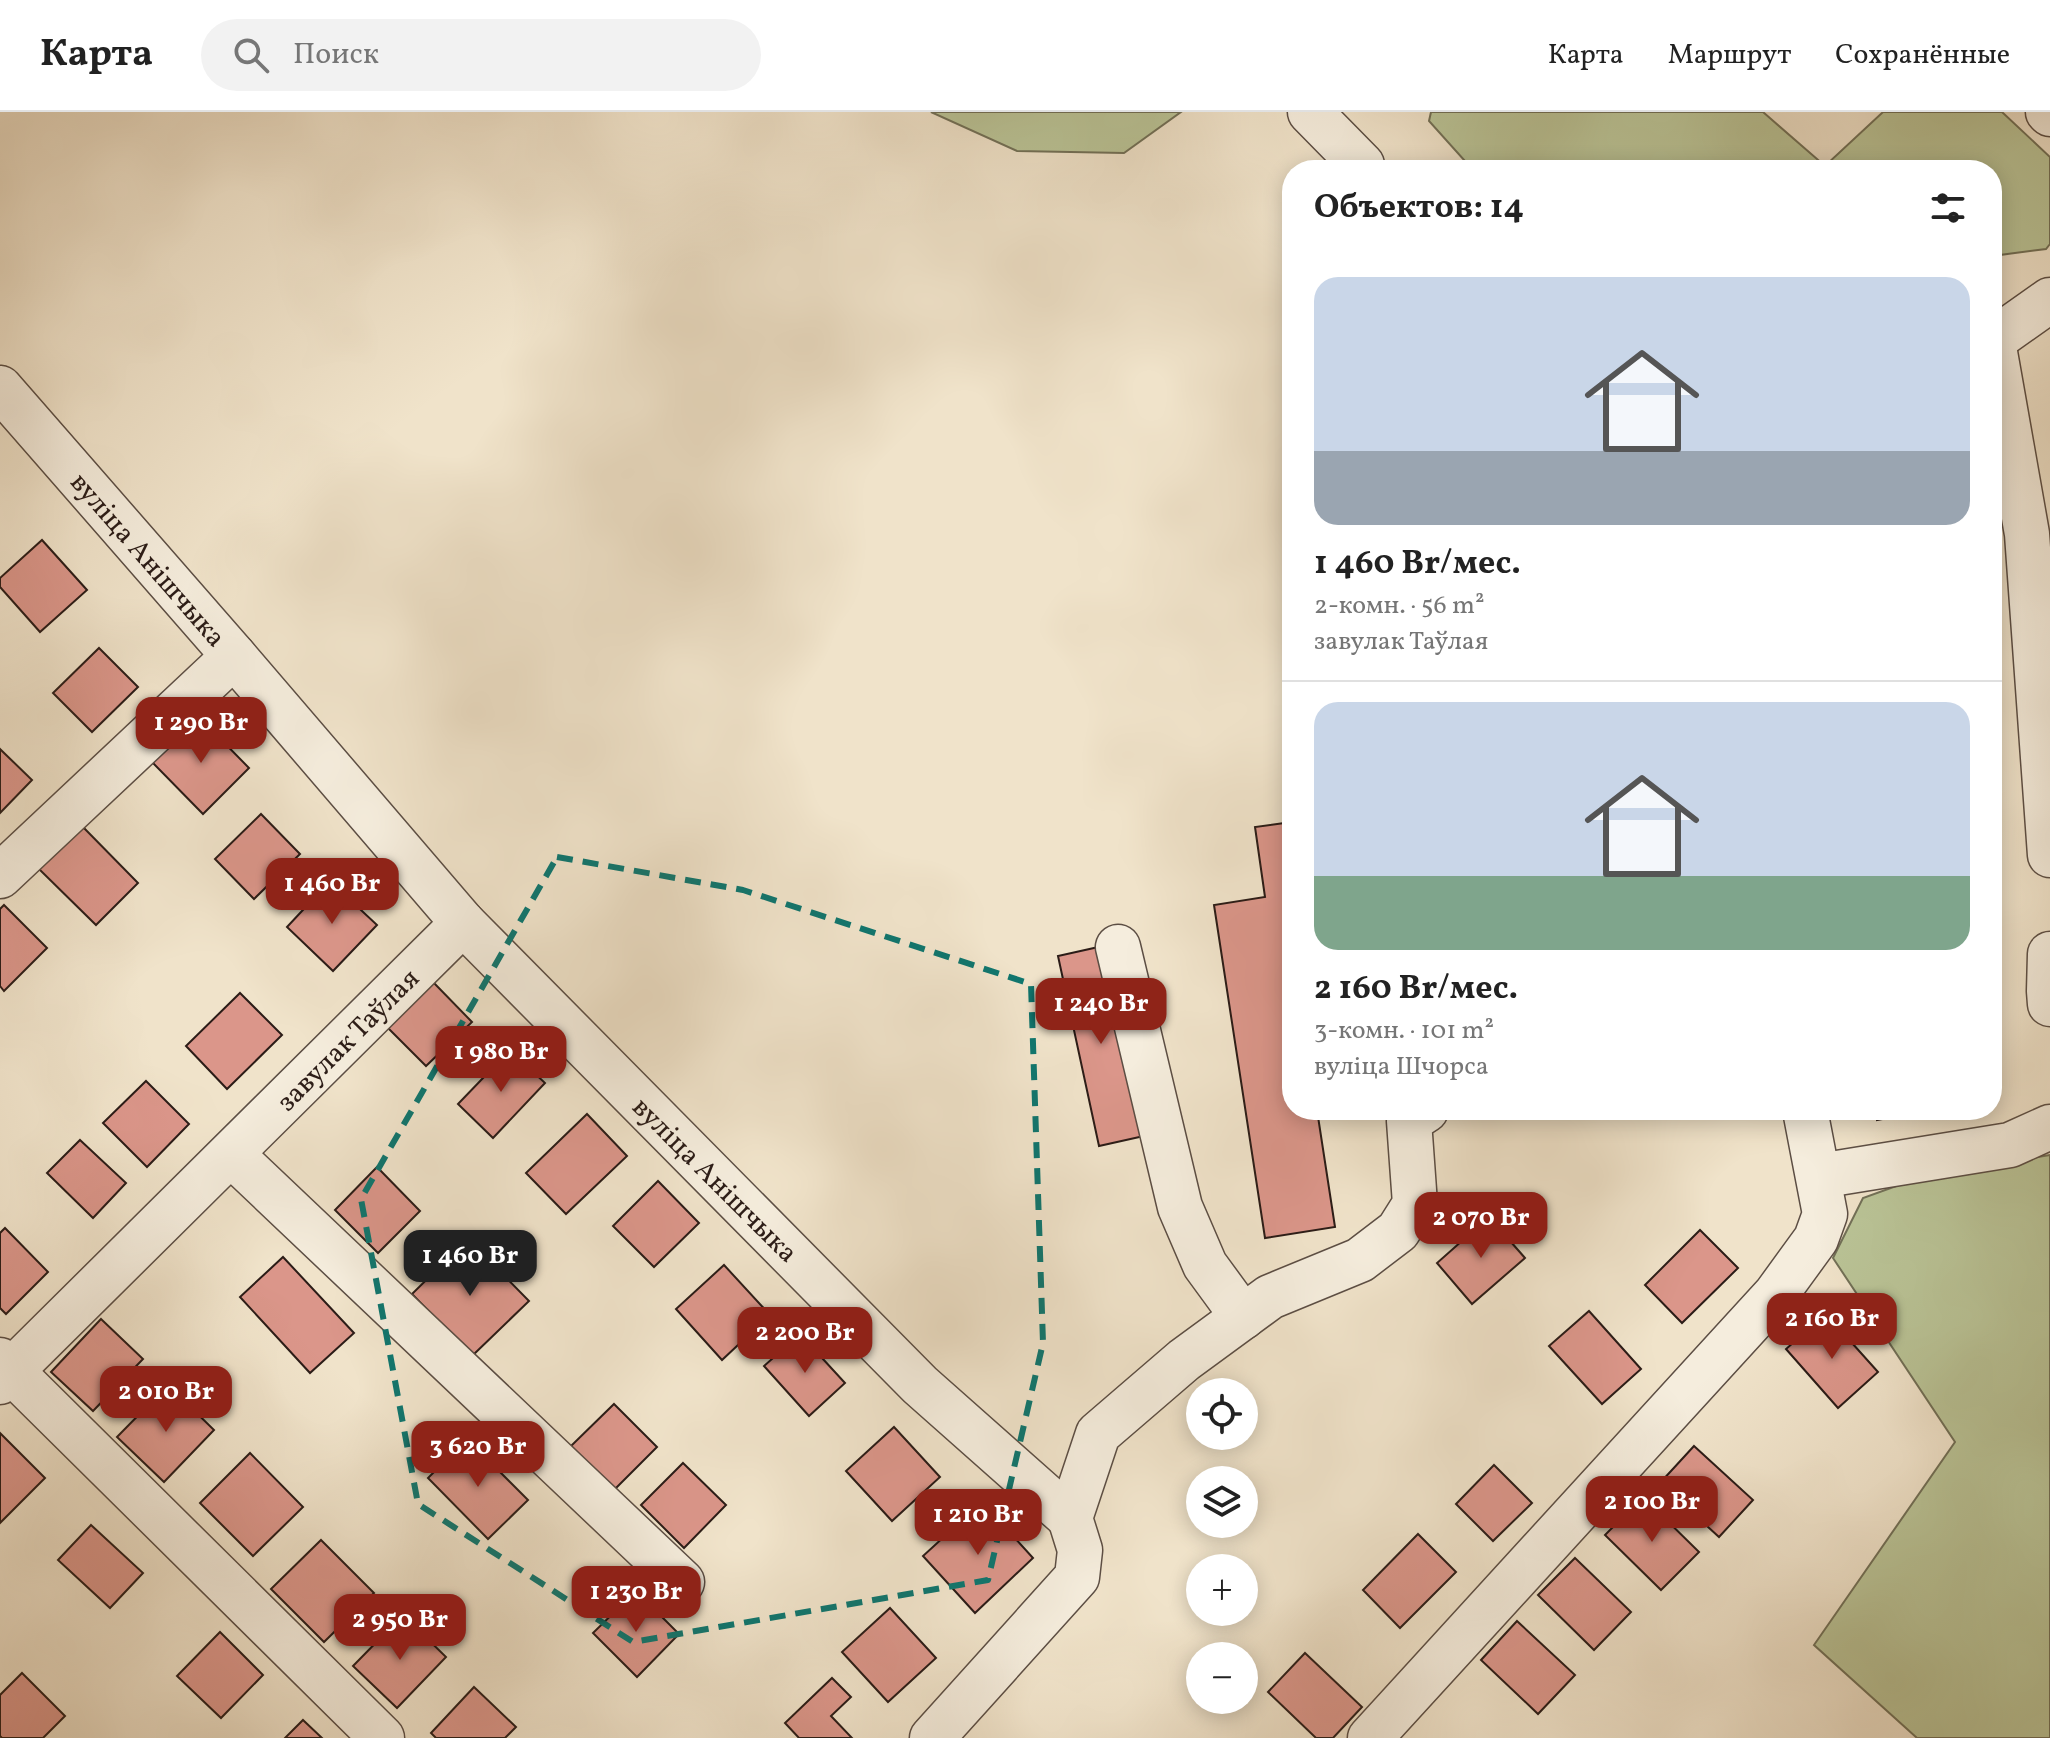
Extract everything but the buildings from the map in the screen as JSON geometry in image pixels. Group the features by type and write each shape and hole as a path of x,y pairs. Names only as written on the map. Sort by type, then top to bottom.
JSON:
{"street":[{"path":"1310,112 1357,160"},
{"path":"2002,334 2050,300"},
{"name":"вуліца Анішчыка","path":"0,388 463,923 920,1385 1070,1518"},
{"path":"2002,396 2027,534 2050,855"},
{"path":"0,876 234,656"},
{"name":"завулак Таўлая","path":"4,1371 231,1154 463,923"},
{"path":"1118,947 1180,1207 1205,1265 1243,1317"},
{"path":"2050,954 2050,1004"},
{"path":"932,1738 1077,1577 1080,1550 1070,1518 1098,1434 1184,1360 1270,1297 1360,1260 1398,1231 1415,1204 1414,1120"},
{"path":"1370,1738 1776,1294 1816,1239 1825,1214 1807,1120"},
{"path":"1819,1176 2010,1145 2050,1127"},
{"path":"231,1154 682,1582"},
{"path":"4,1371 382,1738"}],"highlighted area":[{"path":"557,857 743,890 1031,984 1043,1343 988,1580 633,1642 418,1504 361,1199"}],"green space":[{"path":"931,112 1181,112 1124,153 1017,151"},
{"path":"1431,112 1763,112 1818,160 1464,160 1429,121"},
{"path":"1883,112 2002,112 2050,157 2050,244 2046,249 2002,255 2002,160 1831,160"},
{"path":"2050,1155 2050,1738 1917,1738 1814,1645 1955,1442 1833,1258 1863,1198 1924,1176"}]}
